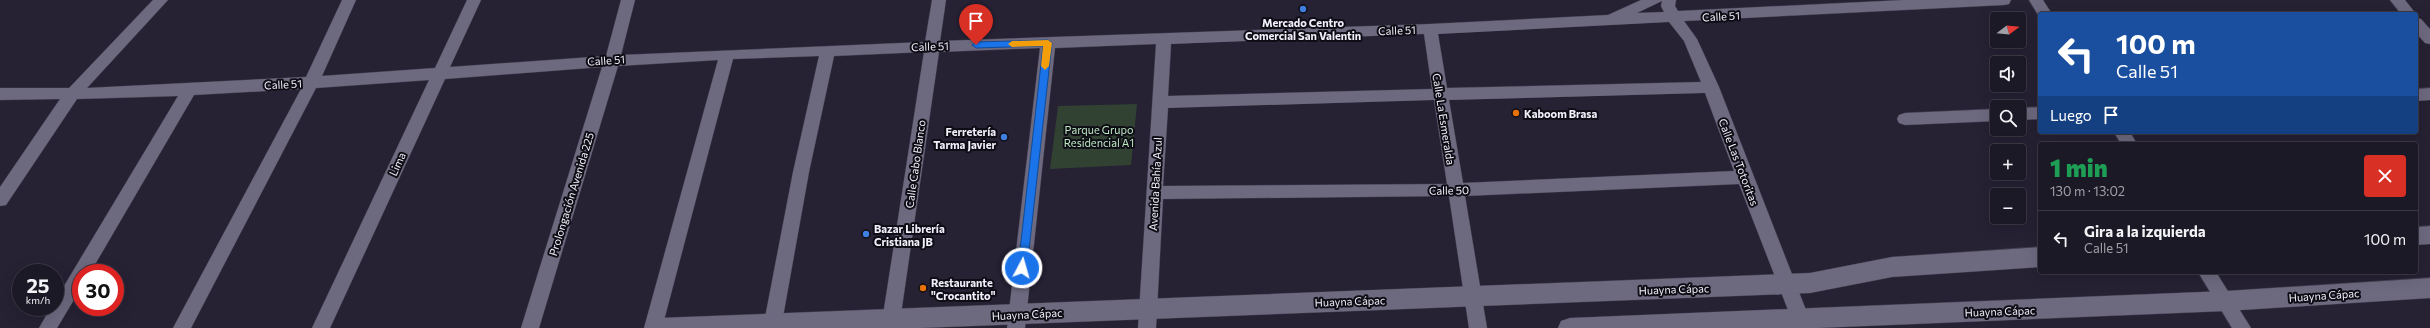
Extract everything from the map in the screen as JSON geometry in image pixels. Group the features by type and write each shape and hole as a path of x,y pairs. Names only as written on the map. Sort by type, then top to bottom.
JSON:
{"main road":[{"path":"2418,236 2430,235"},
{"name":"Huayna Cápac","path":"659,328 1147,318 1471,297 1787,284 1836,279 1892,267 2038,257"},
{"name":"Huayna Cápac","path":"1570,328 1803,323 2226,302 2430,288"}],"street":[{"path":"0,200 72,94 161,0"},
{"path":"182,328 312,82 349,0"},
{"name":"Lima","path":"321,328 439,72 474,0"},
{"name":"Prolongación Avenida 225","path":"530,328 612,60 628,0"},
{"name":"Calle Cabo Blanco","path":"890,324 939,0"},
{"path":"1605,21 1655,0"},
{"name":"Calle Las Totoritas","path":"1669,0 1668,6 1674,18 1690,39 1711,87 1744,177 1803,323"},
{"name":"Calle 51","path":"0,94 72,94 190,89 312,82 612,60 726,54 933,46 1164,40 1430,29 1674,18 2004,0"},
{"path":"2036,0 2044,12"},
{"path":"2397,0 2407,12"},
{"path":"2418,25 2430,39"},
{"name":"Calle La Esmeralda","path":"1430,29 1471,297 1478,328"},
{"name":"Avenida Bahía Azul","path":"1147,318 1159,102 1164,40"},
{"path":"1016,321 1048,43"},
{"path":"772,326 801,172 828,50"},
{"path":"653,328 726,54"},
{"path":"1159,102 1711,87"},
{"path":"86,264 190,89"},
{"path":"2418,95 2430,94"},
{"path":"2026,113 2038,112"},
{"path":"1905,119 1990,115"},
{"name":"Calle 50","path":"1154,193 1455,190 1744,177"},
{"path":"2208,274 2242,328"},
{"path":"48,328 72,288"}],"green space":[{"name":"Parque Grupo Residencial A1","path":"1137,104 1131,165 1050,169 1058,106"}],"slow traffic":[{"path":"1012,44 1048,43 1045,66"}],"place":[{"name":"Mercado Centro Comercial San Valentin","path":"1303,9"},
{"name":"Kaboom Brasa","path":"1516,113"},
{"name":"Ferretería Tarma Javier","path":"1004,137"},
{"name":"Bazar Librería Cristiana JB","path":"866,234"},
{"name":"Restaurante \"Crocantito\"","path":"923,288"}],"route":[{"path":"976,45 1048,43 1022,268"}]}
